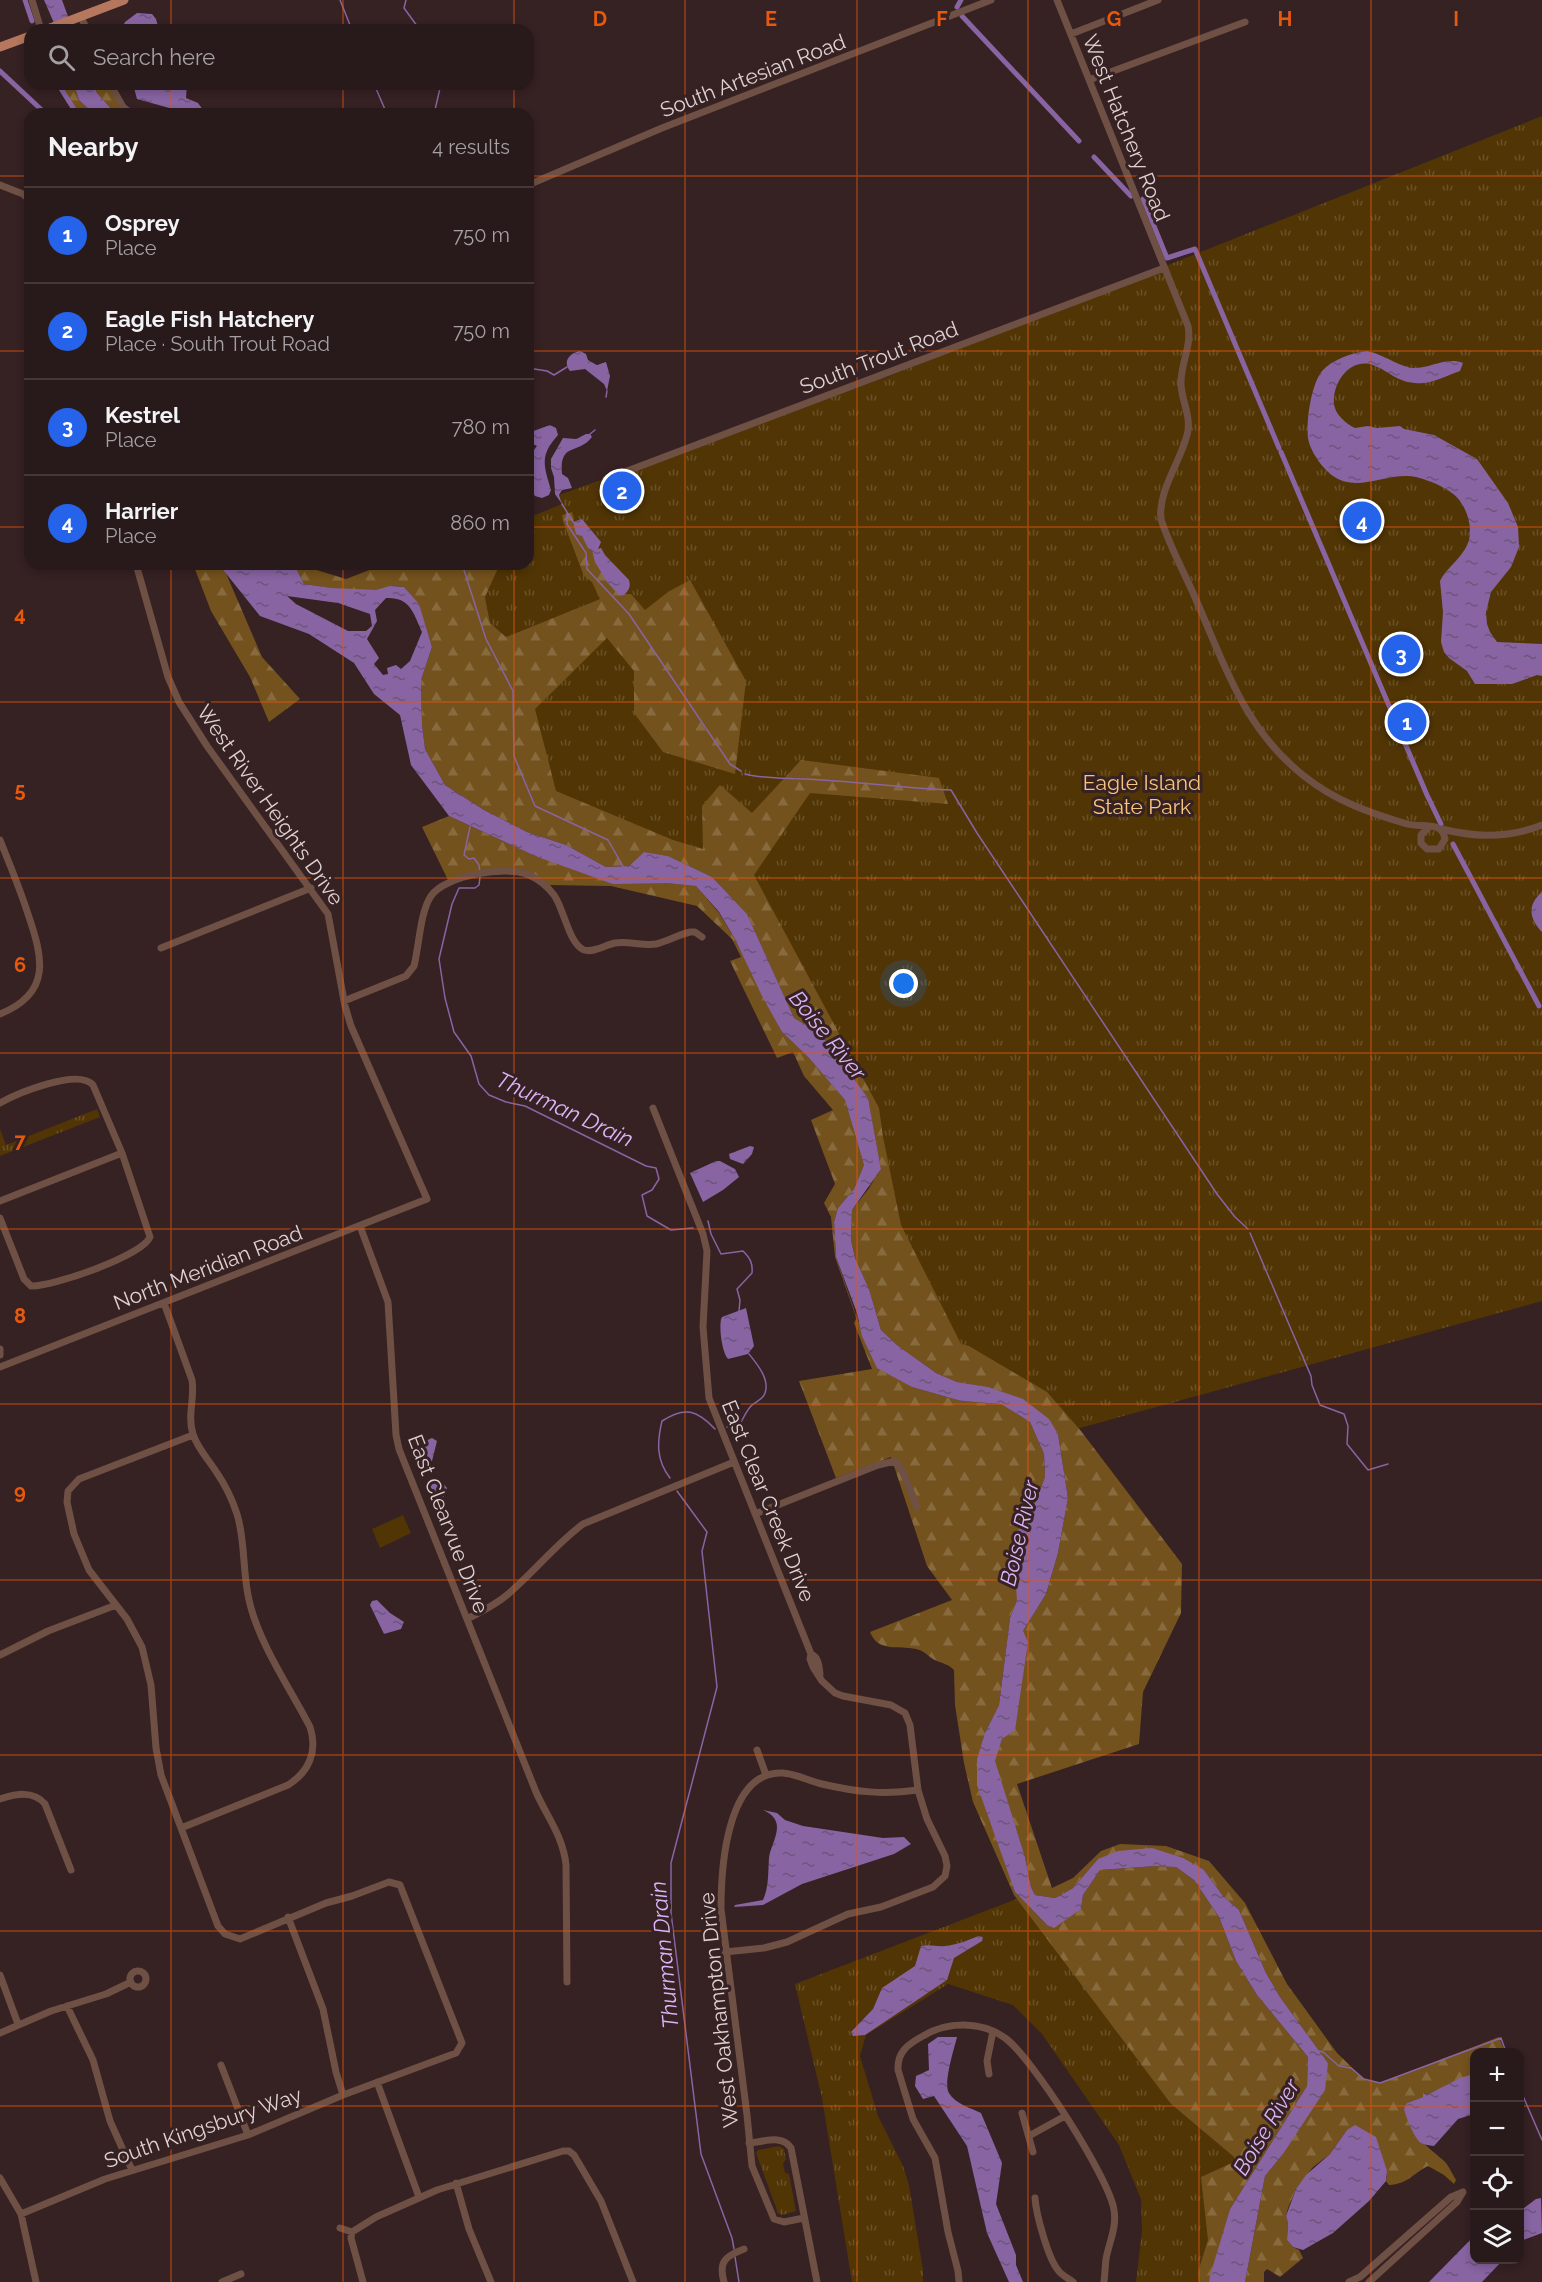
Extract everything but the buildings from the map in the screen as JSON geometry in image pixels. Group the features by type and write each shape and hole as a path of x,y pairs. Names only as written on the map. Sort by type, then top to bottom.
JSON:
{"main road":[{"path":"60,24 124,0"},
{"path":"0,47 24,38"}],"street":[{"path":"32,0 44,24"},
{"name":"South Artesian Road","path":"534,182 662,128 991,0"},
{"name":"West Hatchery Road","path":"1058,0 1164,268 1184,312 1190,334 1181,385 1189,426 1164,494 1160,508 1161,519 1232,687 1262,735 1304,776 1347,803 1382,818 1429,826"},
{"path":"1071,34 1158,0"},
{"path":"77,18 82,24"},
{"path":"1089,80 1245,22"},
{"path":"113,90 124,108"},
{"path":"0,186 24,195"},
{"name":"South Trout Road","path":"606,479 1164,268"},
{"name":"West River Heights Drive","path":"138,570 168,677 179,702 207,746 328,914 351,1026 427,1199"},
{"path":"1408,824 1424,846 1431,850 1439,849 1445,841 1463,833"},
{"path":"1421,839 1423,831 1429,826 1463,833 1503,836 1542,825"},
{"path":"1440,828 1445,835 1445,841"},
{"path":"0,840 41,960 40,975 24,1002 0,1014"},
{"path":"344,1000 406,976 414,966 426,908 431,896 438,888 461,876 480,873 528,874 541,882 553,894 563,911 570,933 583,950 597,949 618,942 655,944 690,932 695,932 702,937"},
{"path":"161,948 311,888"},
{"path":"0,1103 47,1084 80,1078 89,1080 122,1153 150,1233 143,1246 121,1258 77,1276 36,1287 30,1286 24,1279 0,1218"},
{"name":"East Clear Creek Drive","path":"653,1108 706,1246 707,1268 703,1327 709,1398 811,1654 816,1656 820,1674 829,1688 843,1696 891,1705 905,1713 910,1725 918,1790"},
{"path":"0,1201 122,1153"},
{"name":"North Meridian Road","path":"0,1365 427,1199"},
{"name":"East Clearvue Drive","path":"360,1226 388,1302 397,1442 522,1757 563,1847 566,1865 567,1982"},
{"path":"164,1303 191,1374 193,1391 190,1419 193,1435 221,1478 240,1526 246,1586 251,1609 259,1632 310,1727 313,1739 312,1756 302,1775 288,1785 181,1828"},
{"path":"0,1349 0,1355"},
{"path":"193,1435 79,1479 68,1491 67,1502 74,1534 89,1570 135,1633 147,1662 152,1685 159,1765 218,1926 225,1934 240,1939 288,1917 323,2008 336,2072 344,2095"},
{"path":"755,1514 878,1465 895,1461 902,1470 917,1507"},
{"path":"467,1619 491,1607 507,1595 566,1537 583,1524 734,1462"},
{"path":"0,1655 48,1630 116,1605"},
{"path":"725,1952 764,1948 787,1942 848,1914 881,1907 933,1887 945,1876 947,1866 945,1856 927,1819 918,1790 892,1794 873,1793 820,1784 792,1774 780,1772 766,1775 757,1750"},
{"name":"West Oakhampton Drive","path":"766,1775 752,1783 743,1792 738,1803 730,1829 721,1882 721,1910 752,2166 774,2219 784,2222 804,2218"},
{"path":"0,1799 17,1794 36,1795 45,1804 71,1870"},
{"name":"South Kingsbury Way","path":"21,2214 132,2170 248,2135 344,2095 456,2053 462,2039 403,1888 396,1883 389,1882 288,1917"},
{"path":"0,1975 18,2024"},
{"path":"0,2033 18,2024 104,1994 131,1982"},
{"path":"67,2006 95,2066 107,2115 132,2170"},
{"path":"958,2282 958,2271 948,2232 935,2158 913,2119 897,2061 905,2047 924,2034 944,2027 969,2025 993,2031 1019,2050 1065,2116 1108,2190 1114,2210 1115,2225 1106,2258 1104,2282"},
{"path":"989,2074 987,2061 993,2031"},
{"path":"221,2065 248,2135"},
{"path":"377,2082 419,2198"},
{"path":"1022,2113 1033,2152"},
{"path":"1029,2136 1065,2116"},
{"path":"749,2144 781,2139 786,2141 791,2148 817,2282"},
{"path":"363,2282 351,2238 352,2232 376,2217 456,2183 569,2151 601,2201 633,2282"},
{"path":"0,2178 21,2214 36,2282"},
{"path":"456,2183 469,2229 491,2282"},
{"path":"1351,2281 1360,2277 1451,2197 1463,2192 1457,2202 1369,2282"},
{"path":"1035,2198 1036,2213 1053,2262 1058,2271 1072,2282"},
{"path":"340,2228 352,2232"},
{"path":"724,2282 721,2269 723,2262 730,2255 744,2249"},
{"path":"222,2282 242,2274"},
{"path":"1351,2281 1362,2282"}],"green space":[{"path":"62,90 76,90 79,100 88,108 73,108"},
{"path":"96,90 114,90 128,108 111,108"},
{"name":"Eagle Island State Park","path":"1542,116 1542,1301 1058,1434 957,1382 747,914 566,845 504,643 600,599 506,637 490,623 485,597 497,570 534,570 534,516 562,504 559,495 892,375"},
{"path":"572,512 573,524 619,594 631,594 645,610 668,592 690,580 746,681 735,774 663,752 634,713 634,671 607,638 535,709 556,791 673,840 703,849 702,806 720,785 752,813 801,760 939,778 948,804 810,793 754,875 879,1108 901,1225 961,1344 969,1346 1047,1392 1081,1431 1182,1564 1181,1613 1143,1692 1139,1744 1017,1784 1052,1888 1073,1878 1101,1851 1120,1844 1166,1846 1209,1861 1245,1903 1287,1984 1337,2053 1364,2079 1380,2083 1470,2048 1470,2076 1427,2095 1424,2093 1423,2097 1407,2103 1413,2129 1423,2142 1447,2164 1456,2180 1454,2184 1428,2166 1405,2181 1389,2185 1386,2181 1387,2176 1377,2141 1347,2130 1330,2154 1313,2167 1296,2189 1286,2216 1287,2240 1299,2250 1303,2258 1280,2277 1267,2269 1264,2272 1264,2282 1245,2282 1265,2176 1283,2154 1328,2063 1280,1997 1266,1973 1239,1910 1223,1896 1204,1870 1098,1859 1073,1888 1055,1898 1035,1895 1031,1887 1025,1857 994,1761 1002,1739 1023,1631 1046,1594 1058,1553 1068,1498 1058,1434 988,1387 957,1382 936,1373 897,1345 881,1330 869,1289 855,1258 851,1240 852,1210 881,1169 868,1098 827,1042 814,1030 794,1018 747,914 712,877 668,856 644,852 629,866 606,867 566,845 527,832 484,810 445,785 425,749 422,724 421,680 432,647 418,604 404,587 358,591 304,584 297,570 317,570 346,579 369,570 497,570 485,597 490,623 506,637 600,599 592,582 584,576 562,515"},
{"path":"195,570 225,570 262,657 300,699 269,722 250,677 211,611"},
{"path":"449,816 535,856 666,883 696,886 719,913 735,939 782,1032 809,1058 845,1100 864,1165 854,1189 838,1208 834,1222 836,1257 858,1321 912,1387 961,1401 1001,1404 1030,1422 1044,1454 1045,1477 1029,1518 1018,1530 1017,1600 1010,1618 999,1705 985,1733 1003,1854 1015,1892 1047,1925 1081,1909 1083,1895 1100,1870 1176,1867 1194,1880 1219,1917 1236,1961 1257,1995 1308,2057 1307,2086 1230,2209 1209,2282 1199,2282 1198,2272 1208,2240 1201,2177 1234,2162 1234,2157 1171,2104 1014,1895 973,1802 955,1705 954,1670 919,1650 884,1646 874,1639 870,1632 952,1600 927,1566 891,1457 836,1478 799,1381 872,1369 854,1323 855,1314 835,1257 831,1217 824,1203 835,1184 811,1120 833,1110 804,1076 793,1052 777,1058 730,961 741,957 732,939 697,906 611,886 548,885 536,875 482,873 449,882 422,827"},
{"path":"97,1109 100,1117 0,1156 0,1129 6,1145"},
{"path":"403,1515 411,1533 380,1548 372,1529"},
{"path":"1019,1898 1171,2104 1234,2157 1230,2209 1209,2282 1136,2282 1142,2231 1141,2199 1119,2145 1042,2034 1013,2005 948,1984 866,2035 860,2056 878,2116 903,2166 909,2185 923,2282 852,2282 822,2098 795,1984"},
{"path":"1499,2037 1503,2048 1471,2048"},
{"path":"779,2146 784,2149 786,2159 783,2164 785,2173 789,2174 796,2211 782,2215 778,2213 756,2153 758,2150"}],"water":[{"path":"44,0 62,0 71,24 54,24"},
{"path":"137,13 152,14 157,24 124,24"},
{"path":"76,90 96,90 111,108 88,108 79,100"},
{"path":"135,90 187,90 186,98 198,103 202,108 169,108 137,99"},
{"path":"580,351 586,354 588,360 597,365 606,362 610,376 607,391 604,384 585,369 570,371 567,364 568,358"},
{"path":"1367,351 1412,368 1451,361 1463,363 1460,371 1426,383 1403,381 1373,365 1356,365 1339,381 1334,396 1335,408 1348,424 1355,428 1400,426 1404,429 1434,435 1477,459 1508,503 1518,527 1519,547 1511,567 1491,592 1486,612 1487,624 1497,642 1542,644 1542,676 1537,675 1512,684 1475,684 1467,671 1444,652 1441,642 1443,612 1440,581 1467,546 1470,535 1467,515 1455,495 1434,483 1411,476 1360,483 1342,481 1329,473 1314,454 1308,438 1308,422 1312,394 1318,377 1326,367 1337,360"},
{"path":"550,425 556,428 558,435 548,449 545,461 551,490 549,495 542,498 534,494 534,450 537,446 534,445 534,431"},
{"path":"586,434 592,437 563,457 562,474 568,478 572,488 562,490 559,495 562,504 555,494 551,459 563,438 576,439"},
{"path":"582,519 601,542 598,549 601,548 629,580 629,588 624,595 619,595 607,582 595,562 592,550 588,548 582,536 576,534 573,522"},
{"name":"Boise River","path":"224,570 297,570 304,584 332,588 376,590 390,586 404,587 419,604 432,647 421,680 422,724 425,749 445,785 484,810 527,832 566,845 606,867 629,866 644,852 668,856 712,877 747,914 794,1018 814,1030 827,1042 868,1098 881,1169 852,1210 851,1240 855,1258 869,1289 881,1330 897,1345 936,1373 957,1382 988,1387 1023,1399 1049,1419 1058,1434 1068,1498 1058,1553 1046,1594 1023,1631 1028,1642 1015,1730 1002,1739 995,1761 1025,1857 1031,1887 1035,1895 1055,1898 1073,1888 1098,1859 1118,1851 1152,1848 1183,1858 1204,1870 1223,1896 1239,1910 1266,1973 1280,1997 1328,2063 1325,2090 1283,2154 1265,2176 1245,2282 1209,2282 1230,2209 1307,2086 1308,2057 1257,1995 1236,1961 1219,1917 1194,1880 1176,1867 1100,1870 1083,1895 1081,1909 1054,1928 1047,1925 1015,1892 977,1785 977,1759 985,1733 999,1705 1010,1618 1017,1600 1016,1586 1003,1571 1018,1530 1029,1518 1045,1477 1044,1454 1030,1422 1001,1404 961,1401 912,1387 877,1368 862,1336 857,1313 836,1257 834,1222 838,1208 854,1189 864,1165 845,1100 809,1058 782,1032 735,939 719,912 696,886 666,883 613,884 535,856 449,816 411,765 400,715 374,694 354,663 309,634 260,616","holes":["287,596 338,603 370,614 372,626 366,631 348,631 296,604","386,598 394,598 410,607 422,632 410,661 401,669 396,665 387,668 388,674 383,675 374,664 379,658 367,639 377,621 375,610"]},
{"path":"1542,892 1542,932 1532,917 1532,907"},
{"path":"750,1146 754,1147 752,1154 743,1164 730,1159 729,1154"},
{"path":"716,1161 735,1169 739,1177 703,1202 690,1173"},
{"path":"746,1308 754,1346 748,1354 728,1359 721,1338 722,1317"},
{"path":"432,1438 437,1441 432,1461 426,1463 420,1459 418,1449 423,1442"},
{"path":"433,1480 442,1482 447,1488 443,1499 433,1503 429,1492"},
{"path":"377,1600 390,1613 404,1622 401,1629 384,1634 370,1605 372,1601"},
{"path":"763,1810 777,1813 785,1820 803,1826 883,1838 904,1837 911,1844 894,1854 802,1884 763,1905 734,1907 763,1900 765,1895 770,1854 777,1827 773,1816"},
{"path":"979,1936 983,1937 982,1941 954,1958 947,1980 865,2035 853,2036 851,2032 873,2009 882,1988 915,1966 921,1946 949,1945"},
{"path":"938,2037 957,2037 948,2074 947,2089 959,2103 981,2113 1002,2163 996,2204 1016,2255 1016,2265 1023,2282 1009,2282 987,2233 967,2146 934,2096 923,2099 915,2086 916,2076 929,2070 928,2044"},
{"path":"1470,2075 1470,2115 1458,2119 1434,2146 1421,2143 1405,2113 1407,2103 1423,2097 1423,2093 1427,2095"},
{"path":"1355,2125 1376,2137 1387,2171 1386,2181 1369,2201 1333,2233 1303,2250 1293,2247 1287,2240 1286,2216 1296,2189 1306,2175 1330,2154 1347,2130"},
{"path":"1541,2198 1542,2233 1524,2240 1524,2208"},
{"path":"1470,2240 1470,2264 1499,2264 1482,2282 1429,2282"}],"waterway":[{"path":"25,0 32,21"},
{"path":"340,0 350,24"},
{"path":"406,0 404,8 416,24"},
{"path":"957,7 961,0"},
{"path":"962,16 1079,141"},
{"path":"0,71 40,108"},
{"path":"62,90 73,108"},
{"path":"377,90 384,108"},
{"path":"435,108 440,90"},
{"path":"1094,157 1131,196"},
{"path":"1143,199 1167,258 1195,249 1279,448"},
{"path":"534,369 547,371 554,375 567,367"},
{"path":"606,397 607,391"},
{"path":"590,434 595,430"},
{"path":"1281,452 1441,824"},
{"path":"562,504 573,522"},
{"path":"567,512 567,524 586,553 587,569 629,614 730,764 741,771"},
{"path":"464,570 486,639 513,691 514,756 535,806 608,840 624,868"},
{"path":"745,774 767,778 951,790 977,833 1217,1194 1248,1229"},
{"name":"Thurman Drain","path":"470,827 464,855 469,859 474,858 479,865 480,872"},
{"path":"1453,844 1539,1006"},
{"name":"Thurman Drain","path":"480,877 479,885 475,888 459,888 452,904 439,959 445,998 454,1032 471,1056 479,1084 489,1095 525,1106 646,1166 656,1168 659,1179 652,1190 642,1195 647,1216 671,1230 693,1228"},
{"name":"Thurman Drain","path":"708,1221 711,1234 721,1254 743,1251 751,1263 752,1273 737,1289 740,1300 739,1311"},
{"path":"1250,1233 1311,1376 1320,1405 1344,1414 1348,1426 1347,1444 1368,1470 1388,1464"},
{"name":"Thurman Drain","path":"727,1427 741,1422 753,1404 765,1393 764,1377 749,1354"},
{"name":"Thurman Drain","path":"670,1478 662,1464 659,1451 662,1421 677,1413 690,1412 715,1429"},
{"name":"Thurman Drain","path":"677,1491 707,1532 702,1551 717,1687 671,1863 671,1913 701,2154 734,2249"},
{"path":"1474,2048 1501,2038 1505,2048"},
{"path":"1319,2051 1339,2066 1351,2068 1364,2079 1380,2083 1470,2050"},
{"path":"1524,2098 1542,2140"},
{"name":"Thurman Drain","path":"735,2257 739,2282"}],"place":[{"name":"Eagle Fish Hatchery","path":"622,491"},
{"name":"Harrier","path":"1362,521"},
{"name":"Kestrel","path":"1401,654"},
{"name":"Osprey","path":"1407,722"}]}
